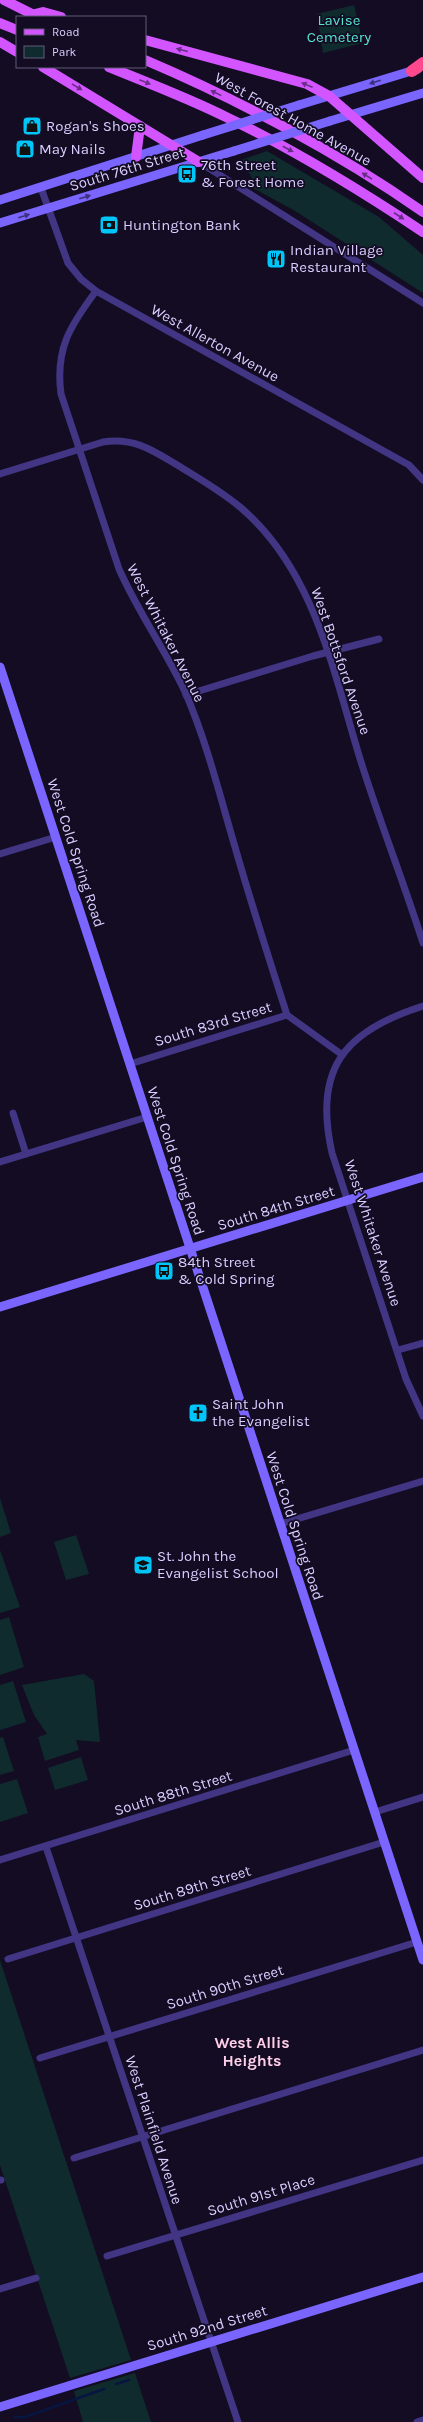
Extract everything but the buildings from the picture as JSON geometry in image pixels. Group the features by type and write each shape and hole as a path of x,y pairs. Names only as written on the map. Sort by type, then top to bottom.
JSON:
{"highway":[{"path":"418,69 423,63"}],"main road":[{"path":"4,0 36,15 43,12 57,16"},
{"path":"0,23 16,30"},
{"path":"146,40 307,84 329,96 423,178"},
{"path":"0,42 16,51"},
{"name":"West Forest Home Avenue","path":"146,60 242,105 348,164 423,212"},
{"path":"45,68 199,162"},
{"name":"West Forest Home Avenue","path":"111,68 225,116 290,150 339,178 423,232"},
{"path":"136,157 140,126"}],"street":[{"name":"South 76th Street","path":"0,200 203,135 418,69"},
{"name":"South 76th Street","path":"0,223 423,93"},
{"path":"199,162 423,303"},
{"name":"West Allerton Avenue","path":"41,188 68,263 81,279 96,291 409,465 423,480"},
{"name":"West Whitaker Avenue","path":"96,291 68,332 61,352 58,373 61,394 124,582 186,695 211,764 286,1015"},
{"name":"West Bottsford Avenue","path":"0,474 79,448 120,440 135,442 208,483 241,508 267,534 294,571 312,609 363,768 423,943"},
{"path":"186,695 379,639"},
{"name":"West Cold Spring Road","path":"0,667 423,1960"},
{"path":"0,854 56,837"},
{"path":"341,1054 383,1021 423,1006"},
{"name":"South 83rd Street","path":"130,1064 286,1015 341,1054"},
{"name":"West Whitaker Avenue","path":"341,1054 331,1080 326,1106 326,1125 332,1153 398,1350 406,1379 423,1416"},
{"path":"13,1113 26,1154"},
{"path":"0,1162 147,1117"},
{"name":"South 84th Street","path":"0,1307 191,1250 423,1177"},
{"path":"398,1350 423,1343"},
{"path":"280,1524 423,1481"},
{"name":"South 88th Street","path":"0,1860 46,1847 354,1750"},
{"path":"375,1812 423,1797"},
{"name":"South 89th Street","path":"8,1959 384,1842"},
{"name":"West Plainfield Avenue","path":"46,1847 238,2422"},
{"name":"South 90th Street","path":"40,2058 417,1942"},
{"path":"74,2158 423,2050"},
{"name":"South 91st Place","path":"107,2256 423,2160"},
{"name":"South 92nd Street","path":"0,2407 210,2341 423,2277"},
{"path":"0,2289 36,2278"},
{"path":"417,2422 423,2420"}],"green space":[{"name":"Lavise Cemetery","path":"354,5 363,43 323,53 317,14"},
{"path":"267,151 379,217 423,255 423,293 295,211 253,188 251,176 241,160"},
{"path":"0,1498 11,1533 0,1537"},
{"path":"76,1535 89,1574 66,1580 54,1542"},
{"path":"0,1550 20,1607 0,1613"},
{"path":"9,1617 24,1667 0,1675 0,1620"},
{"path":"84,1674 94,1681 100,1742 76,1740 79,1750 45,1761 38,1737 47,1734 34,1715 22,1685"},
{"path":"13,1681 26,1722 0,1730 0,1685"},
{"path":"3,1737 14,1771 0,1775 0,1738"},
{"path":"81,1757 88,1780 55,1790 48,1768"},
{"path":"17,1779 28,1813 0,1822 0,1784"},
{"path":"0,1960 131,2360 70,2378 0,2165"},
{"path":"135,2373 151,2422 83,2422 74,2391"}],"waterway":[{"path":"116,2384 129,2380"},
{"path":"14,2417 25,2417 104,2389"}],"place":[{"name":"Rogan's Shoes","path":"32,126"},
{"name":"May Nails","path":"25,149"},
{"name":"76th Street & Forest Home","path":"187,174"},
{"name":"Huntington Bank","path":"109,225"},
{"name":"Indian Village Restaurant","path":"276,259"},
{"name":"84th Street & Cold Spring","path":"164,1271"},
{"name":"Saint John the Evangelist","path":"198,1413"},
{"name":"St. John the Evangelist School","path":"143,1565"}],"district":[{"name":"West Allis Heights","path":"252,2051"}]}
